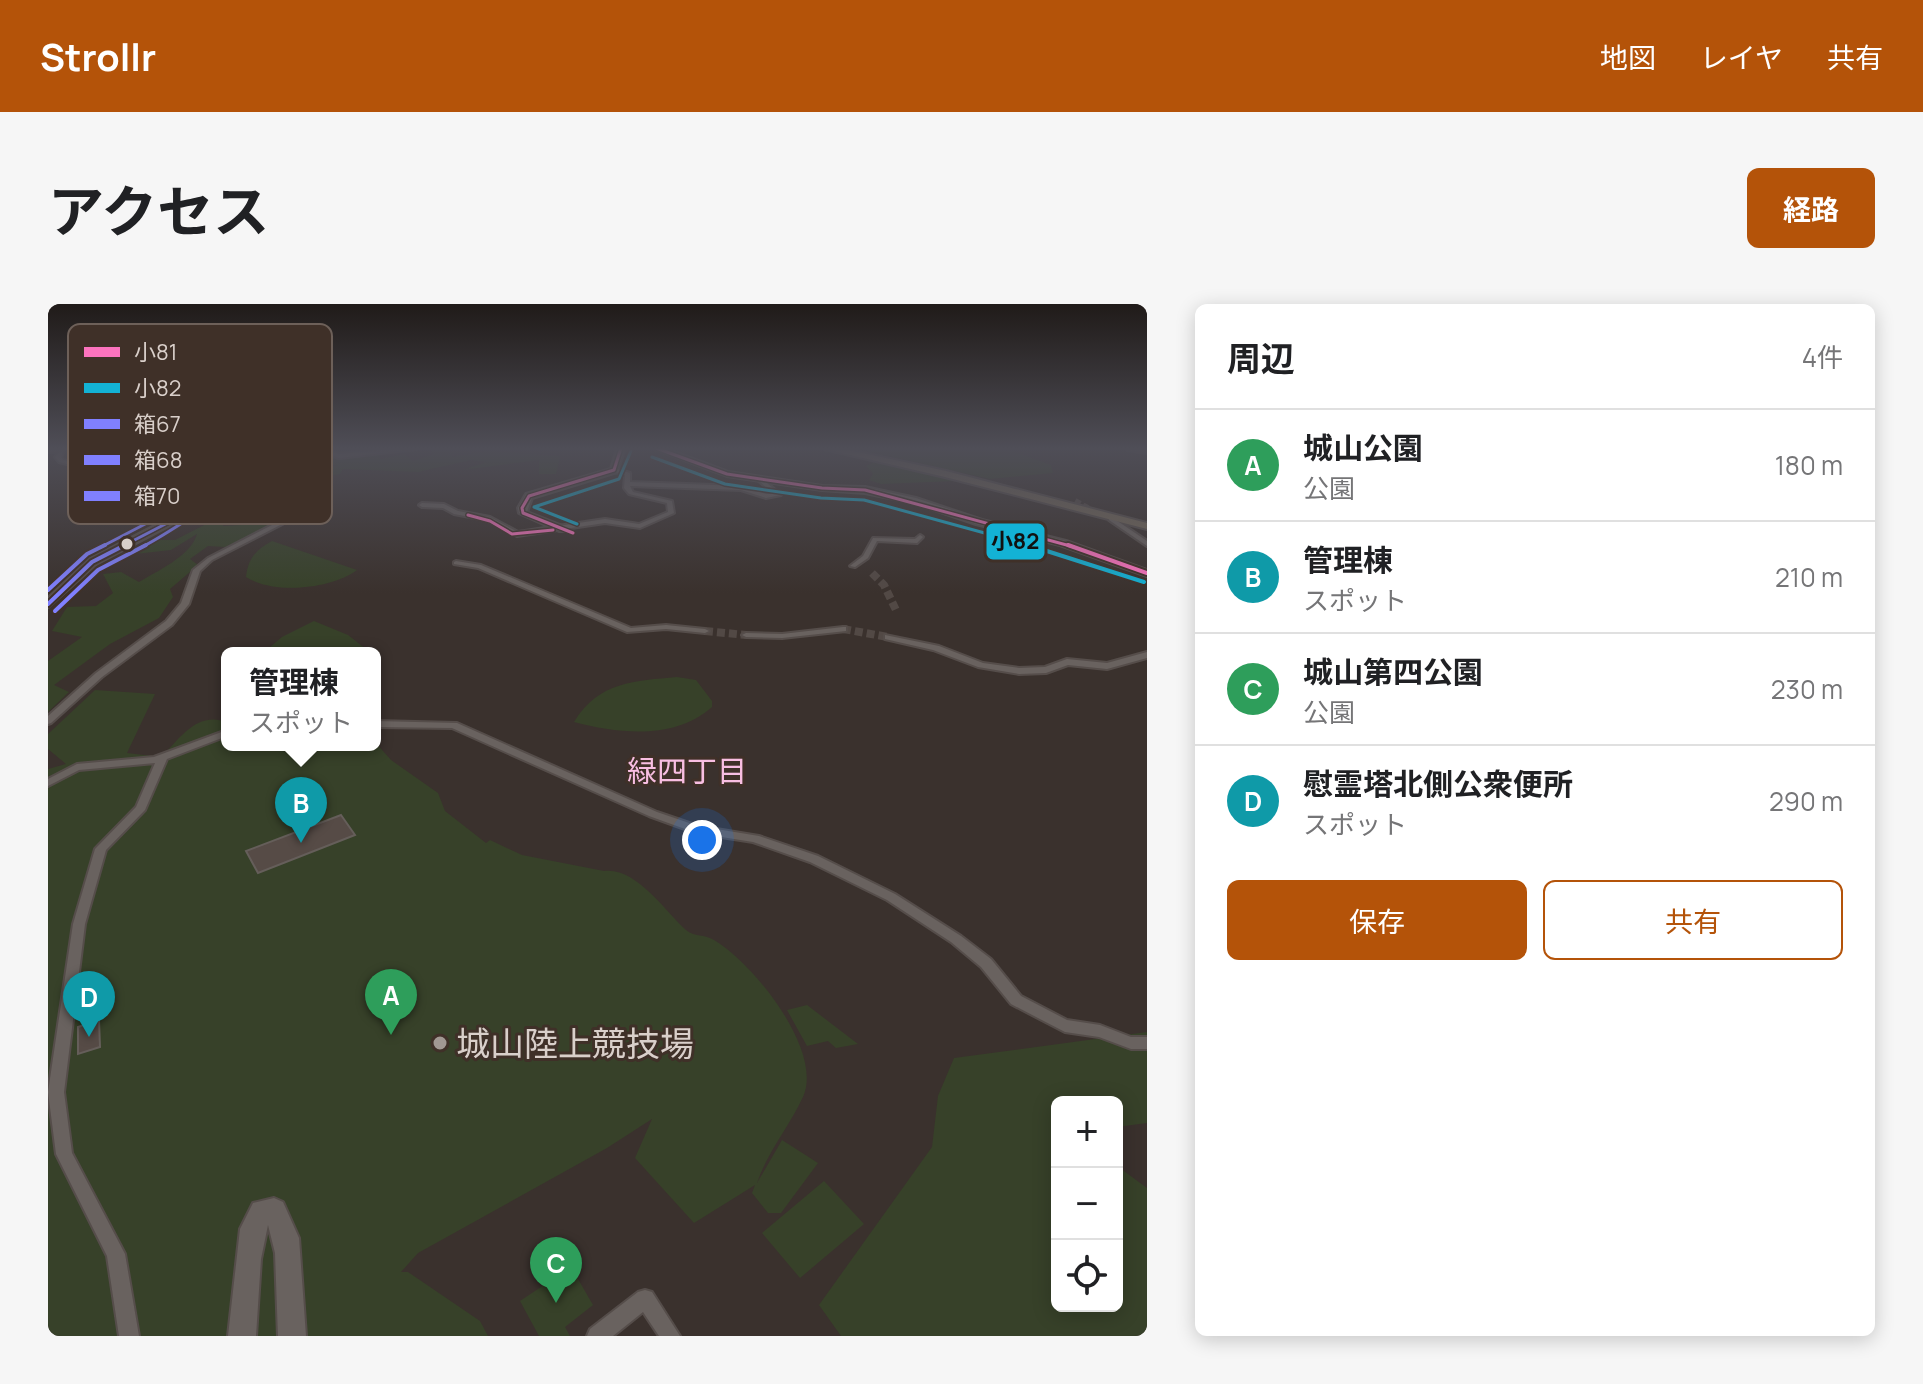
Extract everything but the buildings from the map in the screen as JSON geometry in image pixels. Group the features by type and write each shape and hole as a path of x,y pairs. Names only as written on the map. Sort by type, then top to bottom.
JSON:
{"highway":[{"path":"1035,496 1147,524"},
{"path":"1045,496 1147,524"}],"street":[{"path":"529,496 523,502 523,513 562,529"},
{"path":"422,505 444,506 456,513 488,518 517,534 605,521 640,526 671,513 670,502 645,496"},
{"path":"894,496 1063,543 1147,573"},
{"path":"1111,519 1147,544"},
{"path":"48,604 92,562 165,524"},
{"path":"48,721 99,675 169,623 185,604 197,570 210,559 279,524"},
{"path":"853,566 866,557 875,539 909,542 920,537"},
{"path":"456,563 479,566 630,630 666,627 705,631"},
{"path":"746,635 782,636 843,629"},
{"path":"888,637 936,648 981,665 1019,671 1046,670 1076,661 1107,666 1147,655"},
{"path":"381,724 454,725 653,814 696,829 755,839 814,859 891,897 956,939 986,963 1016,1000 1065,1026 1100,1031 1131,1043 1147,1043"},
{"path":"48,783 77,767 162,759 221,735"},
{"path":"129,1336 116,1254 64,1154 56,1092 79,924 101,849 141,808 162,759"},
{"path":"242,1336 253,1229 262,1212 274,1211 282,1221 289,1241 286,1310 292,1336"},
{"path":"597,1336 645,1299 670,1336"}],"green space":[{"path":"206,524 275,524 225,547 208,546 190,559 198,565 170,589 173,597 159,618 110,644 54,685 69,692 48,712 48,661 82,637 52,631 67,607 96,606 113,593 103,574 121,572 139,582 164,568 188,549 197,534 171,550 135,554 146,540 175,540"},
{"path":"272,541 357,570 333,582 318,585 286,588 257,583 246,577 249,565 254,555"},
{"path":"314,621 348,635 363,647 270,647 282,637"},
{"path":"677,677 696,680 712,701 712,707 681,725 646,731 610,729 574,722 584,708 607,691 633,682"},
{"path":"95,690 155,694 127,753 161,757 190,728 207,720 221,721 221,751 381,749 391,760 438,793 445,811 486,843 490,840 522,855 627,876 649,892 686,930 714,940 730,951 764,987 794,1032 807,1078 803,1097 757,1183 782,1140 818,1163 781,1213 768,1213 752,1193 755,1185 694,1223 635,1158 652,1119 607,1148 418,1253 401,1272 408,1272 480,1321 488,1336 48,1336 48,769 66,764 48,749 48,734"},
{"path":"807,1005 858,1044 836,1048 828,1041 807,1046 787,1010"},
{"path":"1147,1032 1147,1123 1123,1126 1123,1096 1051,1096 1051,1312 1123,1312 1123,1170 1147,1188 1147,1336 841,1336 819,1305 932,1147 938,1096 954,1058"},
{"path":"824,1181 864,1224 800,1278 762,1233"},
{"path":"571,1267 593,1305 565,1327 570,1336 539,1336 520,1301"}],"tunnel":[{"path":"1075,501 1099,514"},
{"path":"872,573 884,585 896,610"},
{"path":"843,629 888,637"},
{"path":"705,631 746,635"}],"transit line":[{"name":"小81","path":"529,496 522,508 523,513 573,533"},
{"name":"小82","path":"567,496 534,507 577,524"},
{"name":"小82","path":"808,496 864,500 913,511 977,532 1060,553 1144,582"},
{"name":"小81","path":"894,496 1063,543 1147,573"},
{"name":"小81","path":"468,515 490,521 512,534 553,530"},
{"name":"箱70","path":"48,590 87,554 145,524"},
{"name":"箱67","path":"48,604 92,562 165,524"},
{"name":"箱68","path":"55,611 98,570 185,524"}],"place":[{"name":"管理棟","path":"301,843"},
{"name":"城山公園","path":"391,1035"},
{"name":"慰霊塔北側公衆便所","path":"89,1037"},
{"name":"城山陸上競技場","path":"440,1043"},
{"name":"城山第四公園","path":"556,1303"}],"district":[{"name":"緑四丁目","path":"687,770"}]}
